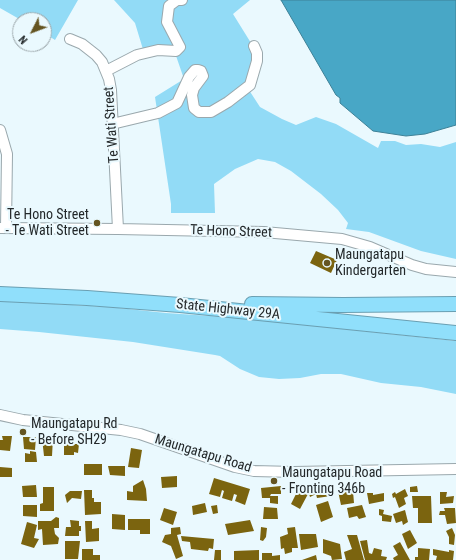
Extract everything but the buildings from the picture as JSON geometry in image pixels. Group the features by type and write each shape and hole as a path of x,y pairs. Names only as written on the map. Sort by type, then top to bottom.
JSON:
{"highway":[{"name":"State Highway 29A","path":"0,294 87,298 180,305 456,333"},
{"path":"180,305 199,302 343,305 456,304"}],"street":[{"path":"106,71 137,55 158,50 176,51 180,47 177,39 166,22 168,3 182,0"},
{"name":"Te Wati Street","path":"70,39 91,50 102,62 111,90 118,229"},
{"path":"112,124 158,113 177,103 188,77 195,70 201,71 203,76 194,88 192,95 194,108 199,112 211,112 228,102 250,85 257,61 257,53 254,46"},
{"path":"0,130 7,154 3,228"},
{"name":"Te Hono Street","path":"3,228 264,232 342,239 370,247 412,265 426,269 456,272"},
{"name":"Maungatapu Road","path":"0,416 23,420 121,430 140,434 235,467 254,471 294,472 456,469"}],"shaded area":[{"path":"0,0 78,0 55,40 52,38 52,12 12,12 12,15 0,8"},
{"path":"114,0 250,0 233,14 251,43 259,71 247,87 260,107 296,125 316,117 336,124 378,148 381,141 395,141 406,145 421,144 440,147 456,142 456,259 421,251 369,232 346,229 348,223 338,210 321,194 291,171 275,162 258,159 235,169 214,184 215,213 171,213 171,204 155,97 184,79 174,50 145,56 135,23"},
{"path":"281,0 456,0 456,125 425,134 406,136 373,131 340,103 340,98 336,95"},
{"path":"0,301 109,307 166,313 240,318 456,341 456,394 421,387 381,383 341,374 321,374 300,378 279,379 259,377 240,369 220,356 215,355 133,342 0,329"}],"place":[{"name":"Te Hono Street - Te Wati Street","path":"97,223"},
{"name":"Maungatapu Kindergarten","path":"327,263"},
{"name":"Maungatapu Rd - Before SH29","path":"23,432"},
{"name":"Maungatapu Road - Fronting 346b","path":"274,481"}]}
